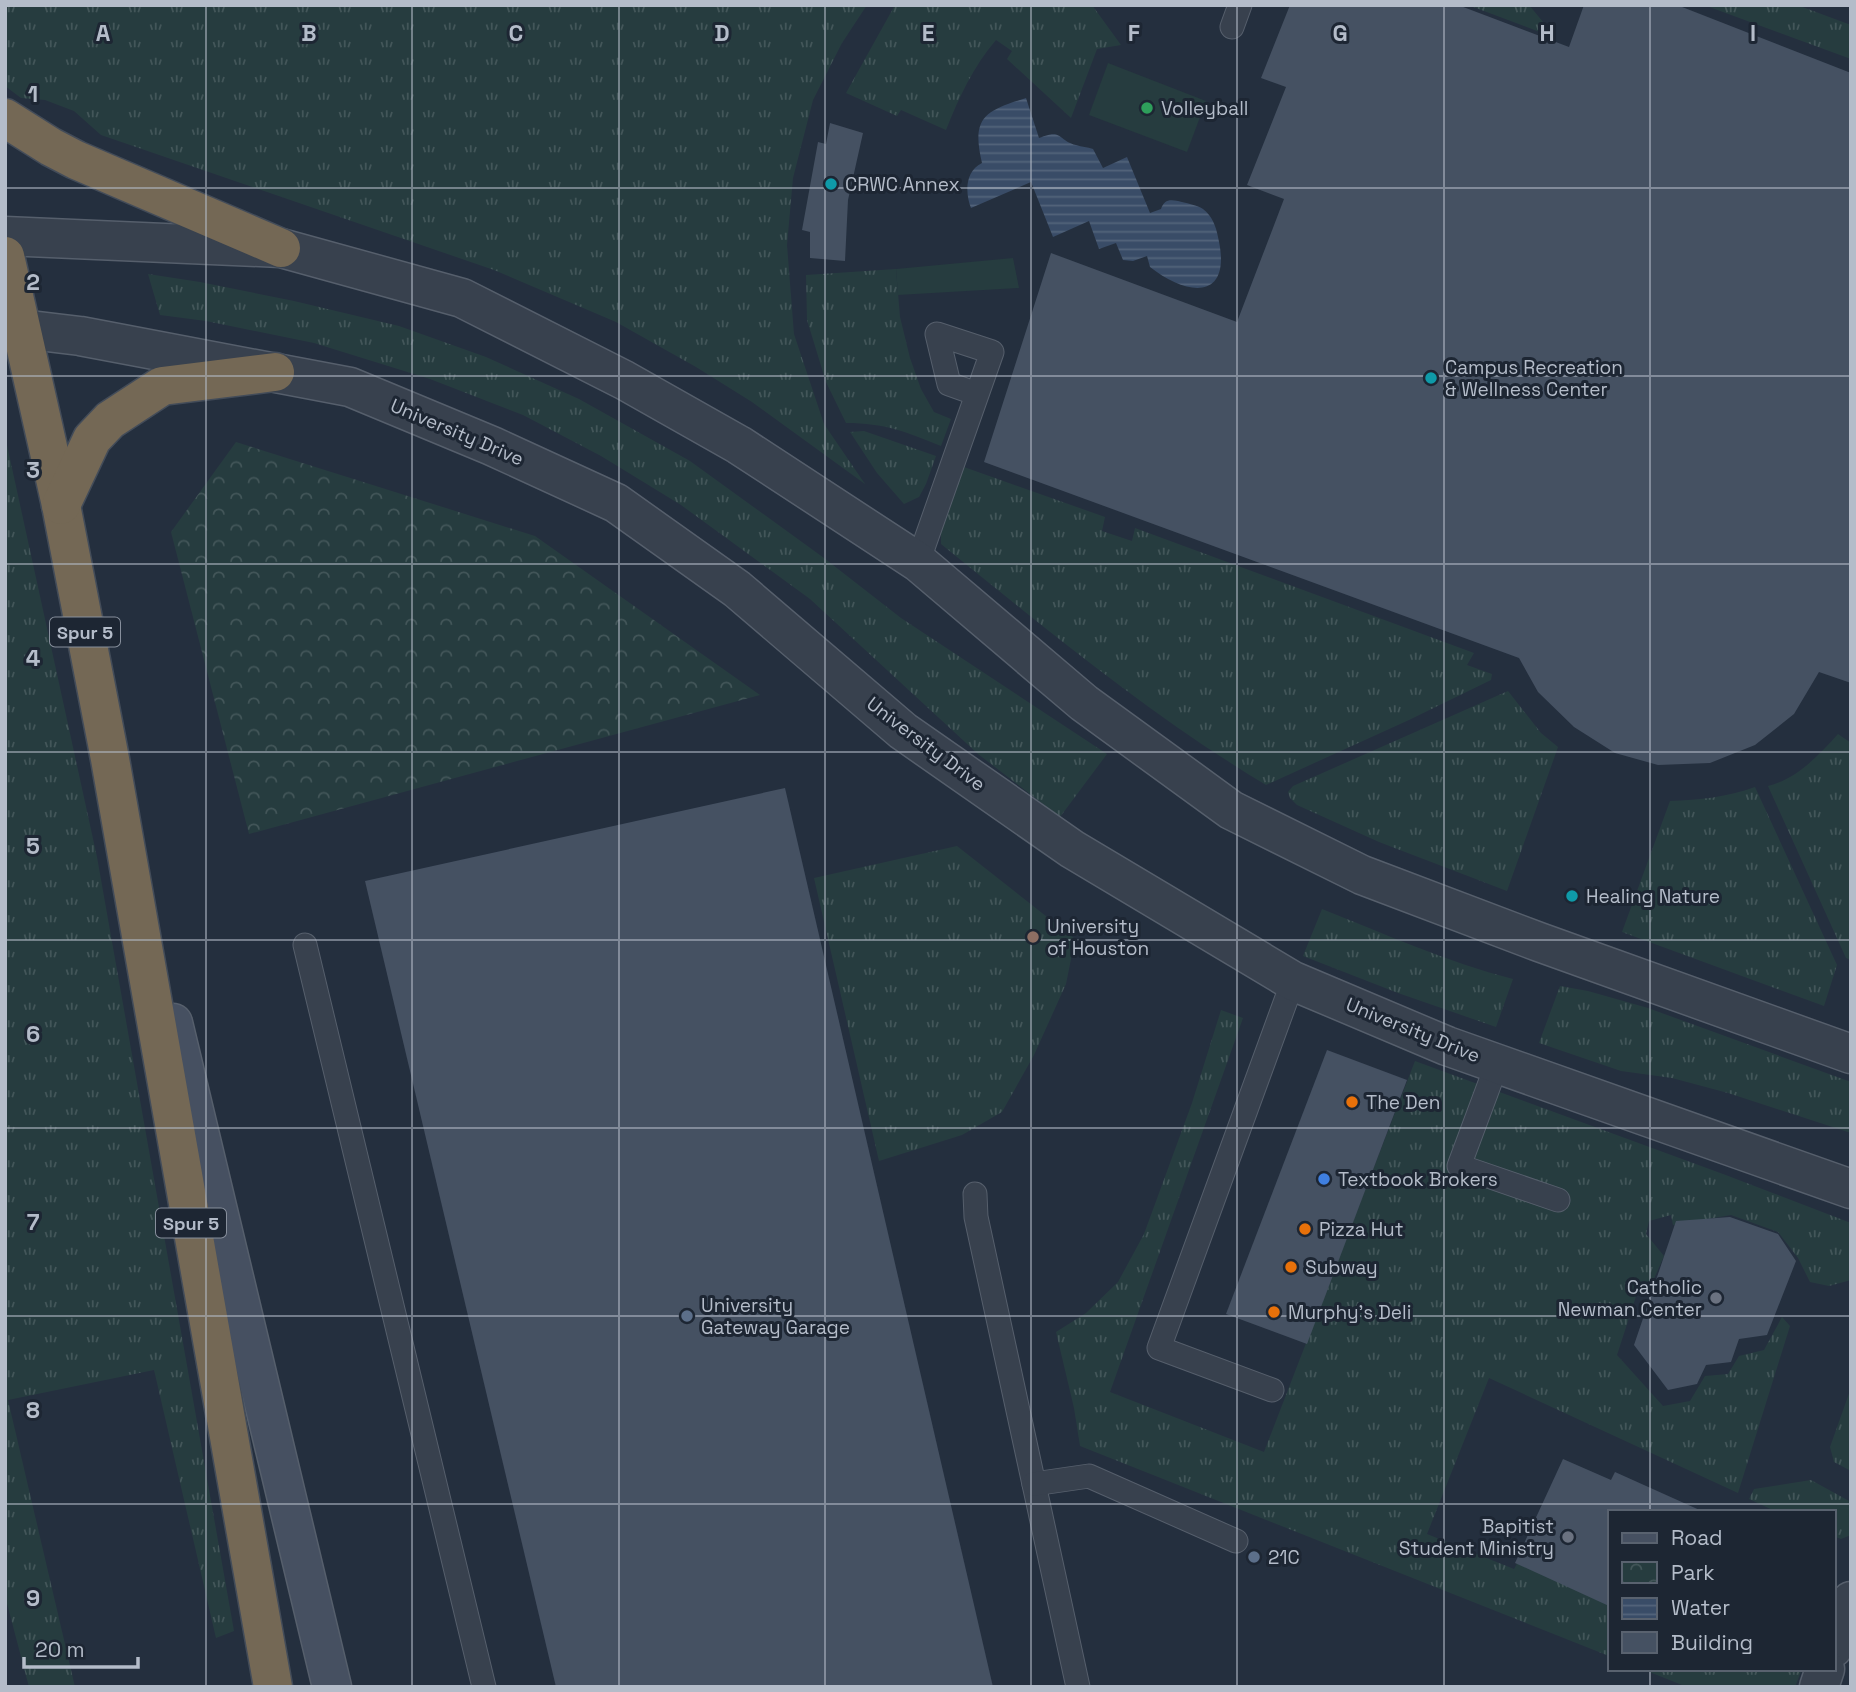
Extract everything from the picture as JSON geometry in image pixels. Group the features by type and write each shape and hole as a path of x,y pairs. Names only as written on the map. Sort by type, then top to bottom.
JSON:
{"highway":[{"path":"5,118 76,160 281,248"},
{"name":"Spur 5","path":"5,256 13,328 61,505 110,759 273,1687"},
{"path":"61,505 92,439 110,421 162,386 275,372"}],"main road":[{"name":"Spur 5","path":"110,759 332,1687"}],"street":[{"path":"5,236 281,248 462,298 624,380 739,445 918,562 1084,703 1231,810 1362,875 1851,1054"},
{"name":"University Drive","path":"13,328 80,336 350,387 492,446 616,503 737,589 926,747 1072,849 1293,981 1447,1046 1851,1189"},
{"path":"1835,1643 1851,1601"}],"lane":[{"path":"918,562 977,394"},
{"path":"305,945 484,1687"},
{"path":"1272,1390 1159,1348 1293,981"},
{"path":"1497,1064 1459,1166 1558,1200"},
{"path":"975,1194 976,1217 1077,1687"},
{"path":"1034,1484 1089,1476 1236,1541"}],"green space":[{"path":"5,5 867,5 842,43 813,100 793,178 787,245 794,334 824,424 865,484 752,402 616,322 494,270 101,135 74,111 45,100 21,98 5,86"},
{"path":"895,5 1092,5 1121,45 1097,49 1071,118 1007,59 1012,51 996,40 967,83 946,130 901,110 897,116 846,93"},
{"path":"1468,5 1529,5 1548,28 1545,34"},
{"path":"1704,5 1797,5 1851,25 1851,59"},
{"name":"Volleyball","path":"1108,63 1206,101 1187,152 1089,115"},
{"path":"1013,258 1019,288 898,295 896,269"},
{"path":"896,269 900,317 921,389 934,412 951,419 941,446 895,429 846,423 826,382 807,320 806,275"},
{"path":"148,274 294,301 399,326 486,357 579,399 690,461 824,558 901,618 1107,754 1060,817 978,754 810,599 681,505 601,456 523,415 430,379 314,343 206,321 160,315"},
{"path":"864,431 936,456 919,497 904,504 877,473 850,432"},
{"path":"5,436 97,857 234,1631 216,1638 154,1370 8,1400 75,1687 29,1687 5,1596"},
{"path":"236,442 535,536 760,695 249,834 171,532"},
{"path":"964,467 1105,517 1102,531 1132,541 1135,528 1474,653 1467,665 1492,674 1491,680 1266,785 1140,700 941,544 941,531"},
{"path":"1508,691 1541,733 1558,747 1507,891 1379,842 1297,805 1290,798 1288,792 1293,786"},
{"path":"1838,734 1851,743 1851,960 1846,958 1768,786 1798,772"},
{"path":"1755,787 1837,965 1824,1006 1622,932 1670,801 1713,797"},
{"path":"957,846 1075,939 1066,984 1034,1055 1002,1112 962,1135 879,1161 814,878"},
{"path":"1322,909 1440,956 1513,979 1496,1027 1303,956"},
{"path":"1560,986 1648,1008 1851,1082 1851,1133 1728,1093 1672,1078 1621,1071 1539,1043"},
{"path":"1221,1010 1243,1018 1110,1392 1264,1452 1415,1061 1851,1223 1851,1280 1829,1286 1810,1282 1798,1258 1778,1232 1731,1215 1673,1225 1671,1215 1649,1221 1646,1234 1664,1256 1653,1281 1640,1284 1617,1355 1663,1406 1690,1401 1705,1376 1728,1374 1739,1356 1764,1350 1782,1317 1790,1326 1738,1493 1489,1378 1427,1534 1514,1569 1518,1562 1608,1603 1608,1656 1080,1446 1056,1332 1086,1313 1118,1282 1144,1234 1192,1103"},
{"path":"1851,1388 1851,1471 1834,1462 1830,1447"},
{"path":"1811,1480 1851,1502 1851,1535 1841,1539 1835,1537 1835,1510 1773,1510 1749,1499 1754,1489"},
{"path":"1647,1671 1801,1671 1795,1687 1687,1687"}],"water":[{"path":"1026,98 1039,138 1052,134 1078,146 1093,149 1103,168 1127,157 1150,213 1161,209 1165,202 1172,200 1194,205 1206,212 1216,229 1221,258 1219,273 1213,283 1192,288 1164,277 1150,267 1147,256 1133,261 1123,260 1116,243 1099,249 1089,221 1053,237 1031,182 971,208 968,196 969,177 982,163 978,135 980,126 991,112"}],"building":[{"name":"Campus Recreation & Wellness Center","path":"1290,5 1458,5 1569,47 1584,5 1677,5 1851,73 1851,683 1819,672 1794,714 1755,745 1710,763 1658,765 1615,753 1574,727 1538,692 1519,658 984,462 1051,253 1237,322 1284,199 1247,185 1286,87 1261,78"},
{"name":"CRWC Annex","path":"830,123 863,133 848,200 845,261 810,258 810,232 802,230 818,142 826,144"},
{"name":"University Gateway Garage","path":"785,788 993,1687 556,1687 365,881"},
{"path":"1327,1050 1407,1080 1307,1344 1226,1314"},
{"name":"Catholic Newman Center","path":"1730,1217 1778,1234 1796,1261 1767,1335 1739,1339 1731,1362 1706,1365 1697,1384 1668,1390 1634,1345 1676,1221"},
{"name":"Bapitist Student Ministry","path":"1563,1459 1611,1480 1615,1472 1700,1510 1608,1510 1608,1606 1515,1563"}],"place":[{"name":"Volleyball","path":"1147,108"},
{"name":"CRWC Annex","path":"831,184"},
{"name":"Campus Recreation & Wellness Center","path":"1431,378"},
{"name":"Healing Nature","path":"1572,896"},
{"name":"University of Houston","path":"1033,937"},
{"name":"The Den","path":"1352,1102"},
{"name":"Textbook Brokers","path":"1324,1179"},
{"name":"Pizza Hut","path":"1305,1229"},
{"name":"Subway","path":"1291,1267"},
{"name":"Catholic Newman Center","path":"1716,1298"},
{"name":"Murphy's Deli","path":"1274,1312"},
{"name":"University Gateway Garage","path":"687,1316"},
{"name":"Bapitist Student Ministry","path":"1568,1537"},
{"name":"21C","path":"1254,1557"}]}
